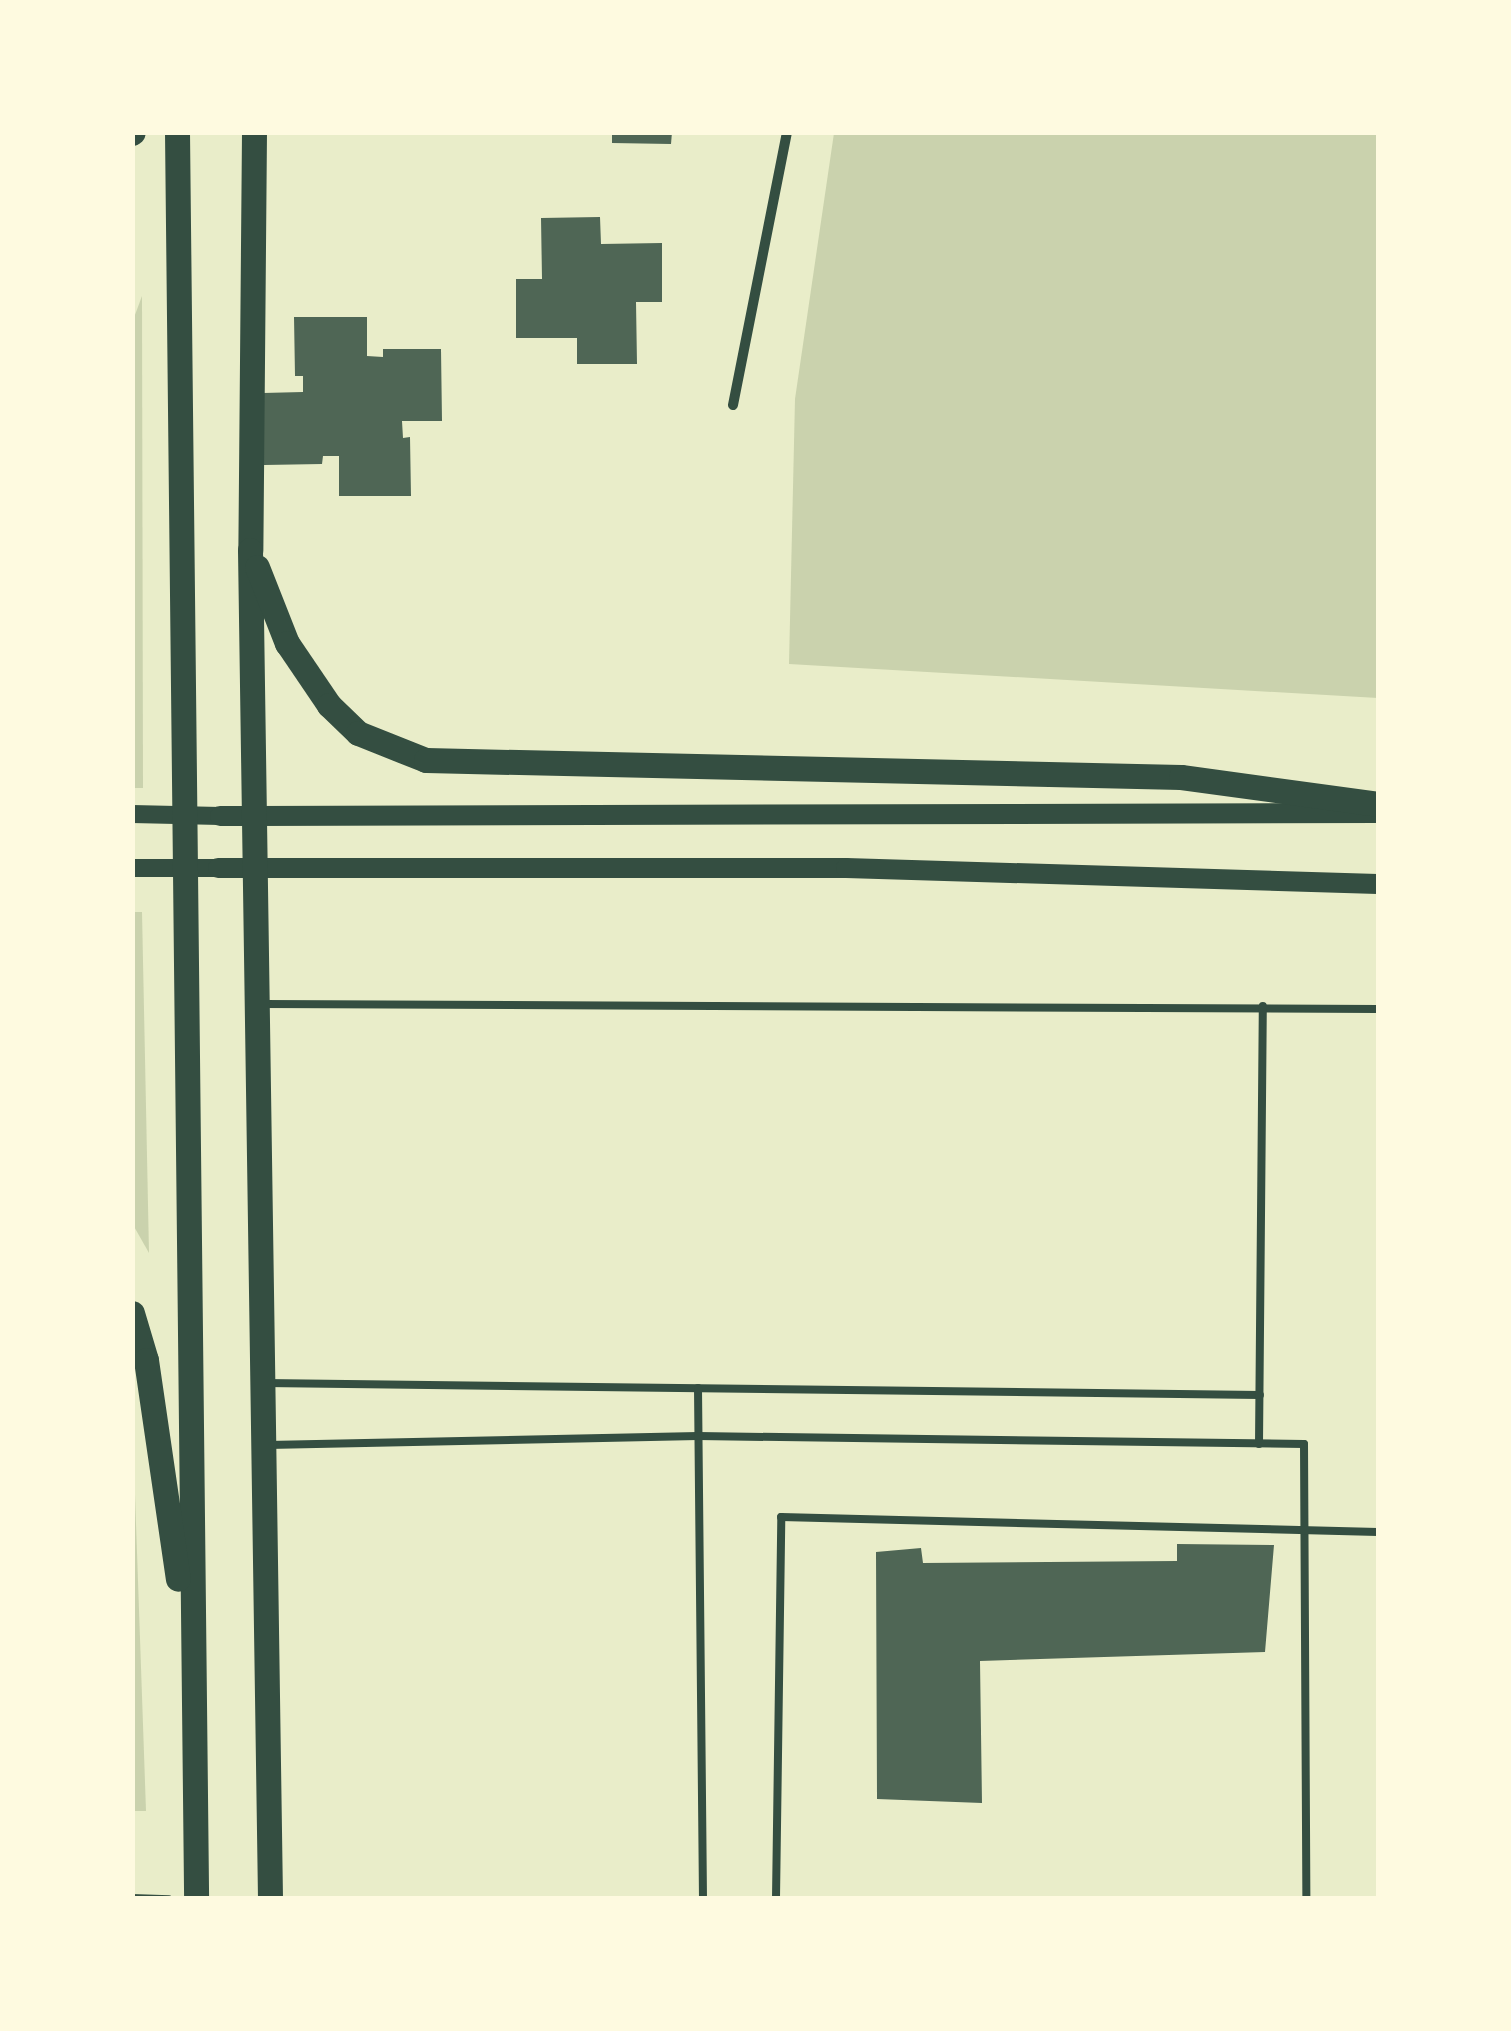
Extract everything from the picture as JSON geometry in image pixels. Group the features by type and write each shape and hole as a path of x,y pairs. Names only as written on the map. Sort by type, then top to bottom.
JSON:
{"main road":[{"path":"176,132 196,1898"},
{"path":"254,132 250,550 259,1445 270,1898"},
{"path":"250,550 286,643 328,705 358,733 426,760 1181,777 1378,804"},
{"path":"220,816 1378,813"},
{"path":"218,868 846,868 1378,884"},
{"path":"132,1313 146,1360 192,1674"}],"street":[{"path":"732,405 788,132"},
{"path":"132,814 220,816"},
{"path":"132,868 218,868"}],"lane":[{"path":"255,1004 1378,1009"},
{"path":"1259,1444 1263,1006"},
{"path":"259,1383 1260,1396"},
{"path":"698,1388 704,1898"},
{"path":"259,1445 698,1436 1304,1444 1306,1898"},
{"path":"776,1898 781,1517 1378,1532"}],"green space":[{"path":"834,133 1378,133 1378,698 789,664 795,399"},
{"path":"142,296 143,788 133,788 132,323"},
{"path":"132,912 142,912 149,1253 132,1223"},
{"path":"133,1437 146,1811 132,1811"}],"building":[{"path":"612,132 672,132 671,144 612,143"},
{"path":"600,217 601,244 662,243 662,302 636,302 637,364 577,364 577,338 516,338 516,279 542,279 541,218"},
{"path":"294,317 367,317 367,356 383,357 383,349 441,349 442,421 402,421 403,438 410,437 411,496 339,496 339,456 323,456 322,464 264,465 263,393 303,392 303,376 295,376"},
{"path":"1177,1544 1274,1545 1265,1652 980,1661 982,1803 877,1799 876,1552 921,1548 923,1563 1177,1561"}]}
